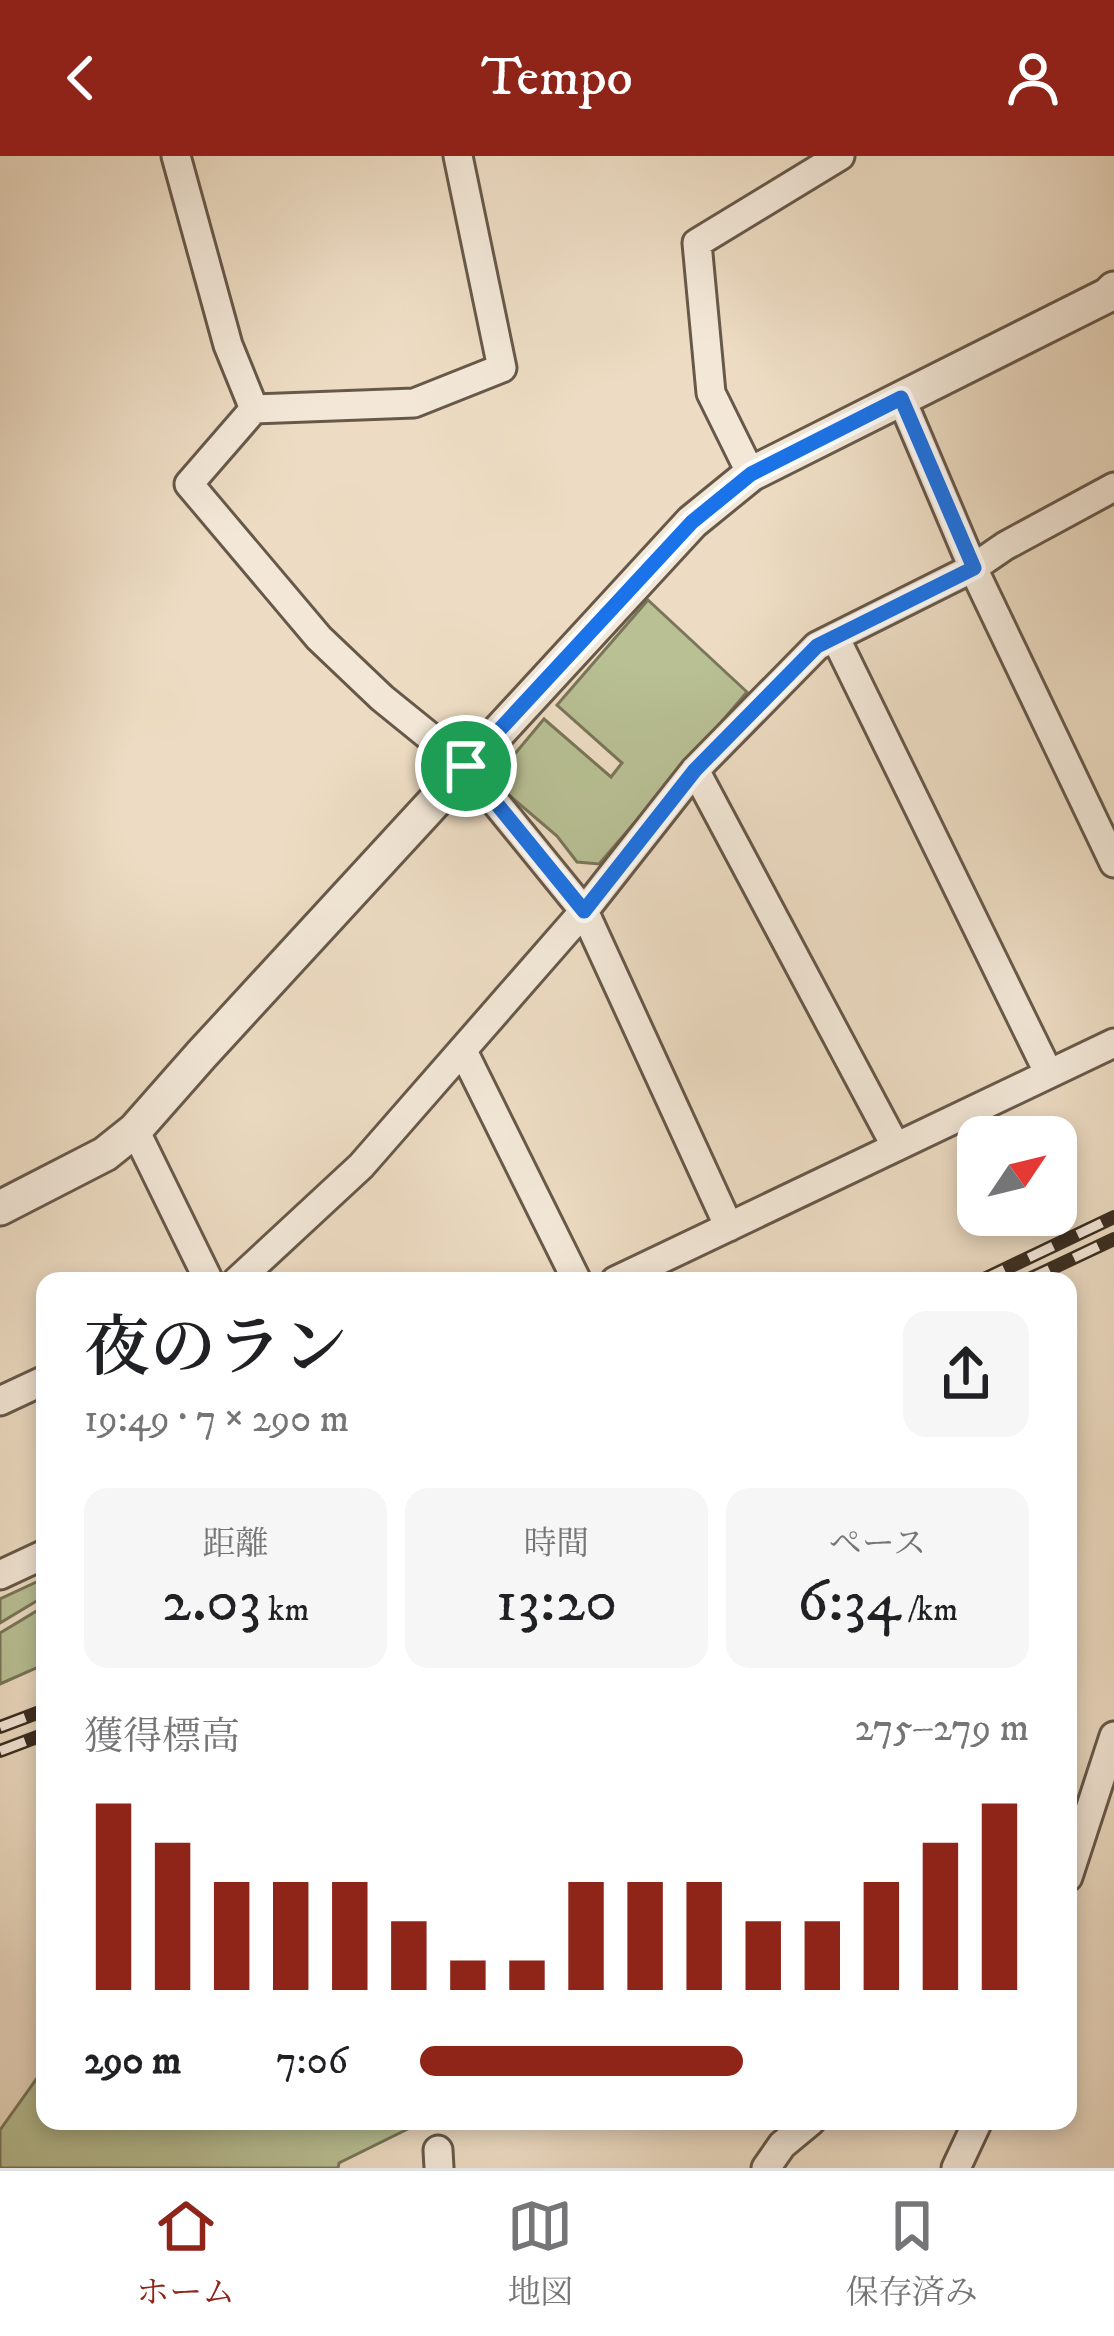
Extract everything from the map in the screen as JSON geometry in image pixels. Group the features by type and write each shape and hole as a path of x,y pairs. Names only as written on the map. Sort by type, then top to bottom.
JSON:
{"street":[{"path":"176,156 228,345 254,409"},
{"path":"458,156 502,368 414,403 254,409 189,484 320,638 382,698 466,766 584,911 729,1227"},
{"path":"751,474 711,393 697,243 840,156"},
{"path":"0,1208 105,1154 135,1130 692,522 751,474 1114,289"},
{"path":"901,398 974,568 1114,862"},
{"path":"247,1272 361,1166 584,911 695,770 817,646 974,568 1114,487"},
{"path":"835,637 1049,1074"},
{"path":"695,770 896,1147"},
{"path":"634,1272 1114,1043"},
{"path":"463,1051 573,1272"},
{"path":"135,1130 204,1272"},
{"path":"0,1401 36,1384"},
{"path":"0,1575 36,1558"},
{"path":"1077,1849 1114,1736"},
{"path":"766,2168 800,2130"},
{"path":"956,2168 970,2130"}],"green space":[{"path":"648,600 747,692 599,864 577,862 557,836 503,790 503,768 544,719 611,777 622,763 557,705"},
{"path":"36,1582 36,1601 0,1623 0,1599"},
{"path":"36,1611 36,1668 0,1684 0,1633"},
{"path":"36,2080 36,2130 406,2130 339,2163 338,2168 0,2168 0,2130"}],"railway":[{"path":"999,1272 1114,1217"},
{"path":"1044,1272 1114,1239"},
{"path":"0,1727 36,1713"},
{"path":"0,1751 36,1737"}],"route":[{"path":"901,398 974,568 817,646 695,770 584,911 466,766 692,522 751,474 901,398"}]}
